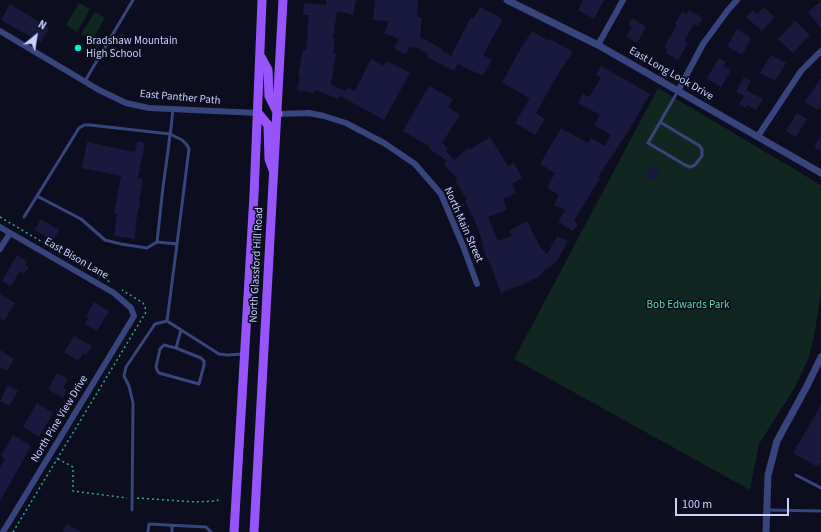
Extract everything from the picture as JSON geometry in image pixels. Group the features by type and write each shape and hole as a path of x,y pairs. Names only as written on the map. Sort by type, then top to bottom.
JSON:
{"main road":[{"name":"North Glassford Hill Road","path":"234,532 258,114 262,0"},
{"name":"North Glassford Hill Road","path":"254,532 284,0"},
{"path":"260,55 268,70 269,96 278,114"},
{"path":"258,114 268,125 269,158 274,176"}],"street":[{"path":"598,45 623,0"},
{"path":"678,91 702,44 737,0"},
{"name":"East Long Look Drive","path":"511,1 598,45 821,172"},
{"name":"East Panther Path","path":"0,31 99,90 126,103 149,108 258,114"},
{"path":"758,136 801,71 821,51"},
{"name":"North Main Street","path":"278,114 309,113 339,121 384,143 415,164 441,194 477,284"},
{"name":"East Bison Lane","path":"0,227 114,293 131,308 134,316"},
{"path":"0,249 10,233"},
{"name":"North Pine View Drive","path":"3,532 134,316"},
{"path":"766,532 768,475 777,441 807,386 821,356"}],"lane":[{"path":"84,81 133,0"},
{"path":"660,122 700,146 702,156 695,165 690,167 685,165 648,143 660,122 678,91"},
{"path":"158,242 173,109"},
{"path":"24,217 79,128 84,125 170,134 182,140 189,149 167,321"},
{"path":"37,196 81,219 105,240 147,248 158,242 177,244"},
{"path":"132,510 133,403 129,386 124,376 126,367 155,324 167,321 219,354 244,354"},
{"path":"176,348 181,330"},
{"path":"164,345 176,348 201,358 204,361 199,384 159,373 157,370 156,367 160,349 164,345"},
{"path":"796,474 821,488"},
{"path":"767,510 821,511"},
{"path":"148,532 149,524 206,527 212,532"},
{"path":"172,526 172,532"},
{"path":"206,527 206,532"}],"path":[{"path":"0,217 99,274 114,285"},
{"path":"13,532 146,312 146,307 143,303 119,288"},
{"path":"58,459 72,466 74,470 73,491 126,498"},
{"path":"138,498 196,502 216,502 220,499"}],"green space":[{"path":"79,3 90,9 77,32 66,25"},
{"path":"95,12 105,18 92,40 81,34"},
{"name":"Bob Edwards Park","path":"658,88 821,185 821,293 814,336 809,357 794,389 759,444 750,490 514,359"}],"building":[{"path":"326,0 356,0 353,15 337,11 333,38 335,38 333,53 336,53 331,85 346,91 348,88 355,91 371,59 384,66 387,61 410,73 384,120 340,96 339,99 315,90 314,93 297,90 300,76 298,75 303,49 306,50 308,30 309,15 303,15 304,3 326,5"},
{"path":"375,0 418,0 417,17 422,18 420,37 442,49 441,50 451,56 471,17 473,19 480,7 503,19 483,55 492,60 483,76 458,64 454,71 427,57 428,54 415,47 410,46 406,55 394,48 399,39 384,33 389,21 373,20"},
{"path":"583,0 604,0 594,19 578,10"},
{"path":"821,1 821,28 808,12"},
{"path":"10,4 49,28 41,42 1,20"},
{"path":"764,7 775,17 762,31 746,17 753,10 757,14"},
{"path":"689,10 703,18 698,26 694,24 684,41 688,43 678,60 666,53 668,49 664,47 677,25 675,24 682,12 687,14"},
{"path":"632,18 646,27 637,43 626,37 632,27 628,25"},
{"path":"795,21 810,35 793,53 778,39"},
{"path":"737,29 751,38 742,55 727,46"},
{"path":"532,31 573,52 558,74 536,113 545,119 535,135 515,123 530,98 502,83"},
{"path":"771,55 786,63 775,81 760,73"},
{"path":"719,58 726,62 723,66 731,70 721,87 707,78"},
{"path":"601,66 650,94 629,130 598,177 600,178 574,221 578,224 573,231 558,222 565,210 554,205 559,195 547,188 555,173 540,164 561,128 588,143 591,138 605,146 611,135 594,125 600,115 578,103 583,94 589,97 601,78 596,75"},
{"path":"744,77 751,81 746,90 763,99 756,110 747,105 746,108 739,104 744,96 736,92"},
{"path":"821,78 821,106 818,110 805,102"},
{"path":"429,86 453,99 448,107 460,115 442,143 448,148 446,151 454,160 468,148 469,150 490,137 508,166 514,163 522,178 512,184 516,193 503,199 507,210 488,217 498,241 512,236 509,231 527,221 540,247 547,254 557,236 568,241 557,261 547,269 546,268 537,279 535,278 518,287 517,286 501,293 495,275 482,247 484,247 478,228 465,201 467,200 455,180 457,178 444,165 447,161 428,148 429,146 403,131"},
{"path":"797,113 807,119 796,137 786,131"},
{"path":"821,136 821,151 814,147"},
{"path":"137,141 145,143 138,178 143,179 136,222 135,239 114,236 117,214 114,213 121,176 82,168 87,142 135,152"},
{"path":"652,166 660,171 654,181 645,176"},
{"path":"41,219 59,230 53,241 35,230"},
{"path":"17,255 27,261 25,265 29,267 24,274 20,271 11,286 2,281"},
{"path":"0,294 15,303 4,321 0,318"},
{"path":"94,302 109,311 97,331 85,324 89,318 86,316"},
{"path":"74,336 92,346 86,355 83,353 78,361 64,352"},
{"path":"0,350 14,359 7,371 0,367"},
{"path":"57,373 68,379 63,388 67,390 63,398 48,389"},
{"path":"8,385 18,391 9,406 0,401"},
{"path":"37,403 53,413 39,437 23,427"},
{"path":"821,405 821,462 818,467 793,453"},
{"path":"13,435 31,446 0,501 0,468 5,459 1,456"},
{"path":"67,524 81,532 62,532"}],"place":[{"name":"Bradshaw Mountain High School","path":"78,48"}]}
